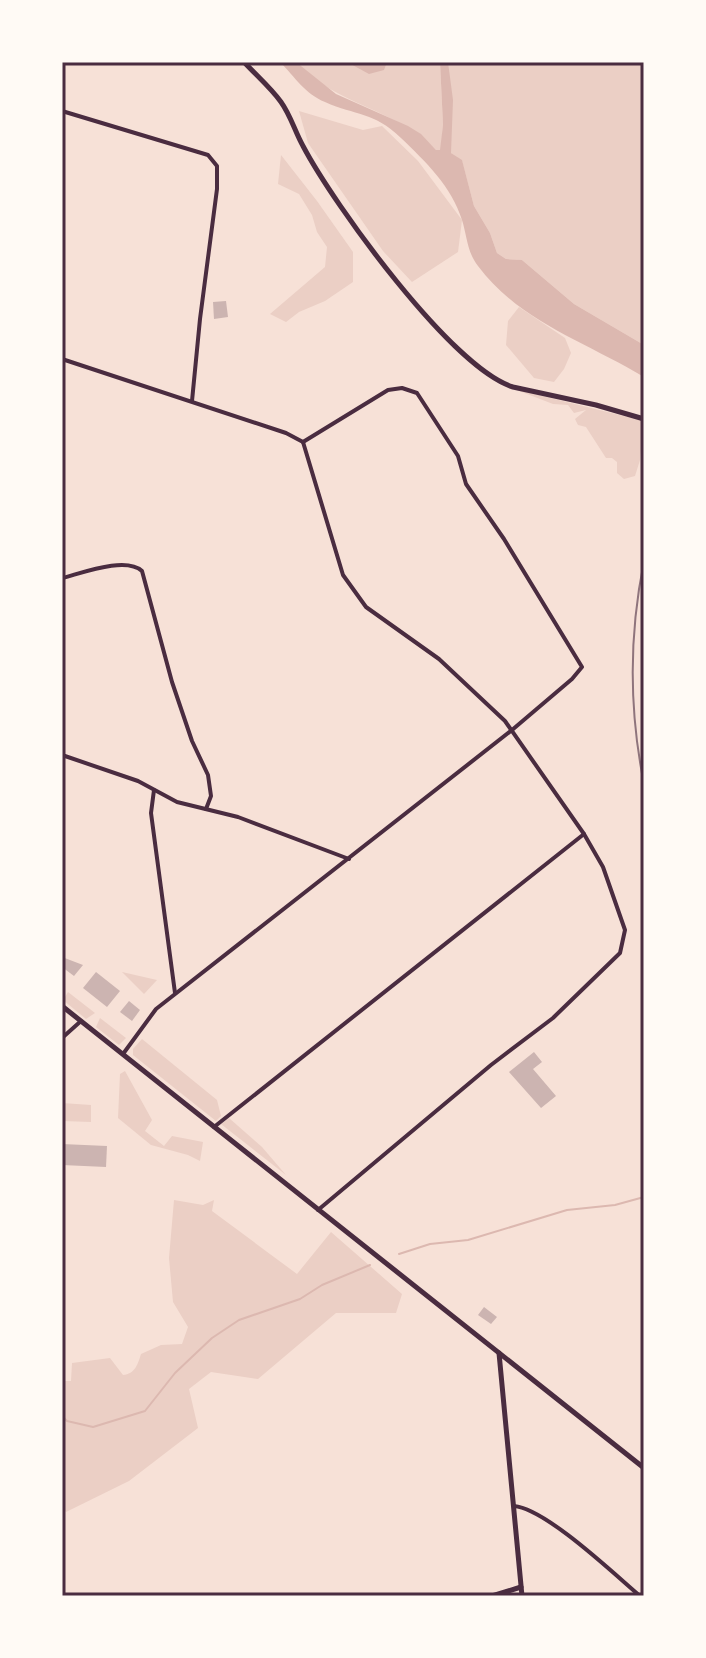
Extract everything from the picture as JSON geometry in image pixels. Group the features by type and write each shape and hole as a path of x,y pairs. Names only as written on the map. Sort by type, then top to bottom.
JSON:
{"street":[{"path":"244,62 280,101 303,146 342,208 388,269 438,330 483,372 513,387 644,419"},
{"path":"62,111 208,155 217,166 217,189 192,401"},
{"path":"62,359 286,433 303,442 343,575 366,607 439,659 505,721 584,834 603,867 625,930 620,953 553,1018 491,1065 318,1210"},
{"path":"122,1055 156,1009 512,730 582,667 504,539 466,484 458,456 417,393 402,388 388,390 303,442"},
{"path":"62,578 123,564 137,566 142,571 172,682 192,741 208,775 211,796 206,809"},
{"path":"62,755 138,781 177,802 238,817 349,859"},
{"path":"154,790 151,813 175,995"},
{"path":"214,1127 584,834"},
{"path":"62,1006 644,1468"},
{"path":"62,1038 81,1021"},
{"path":"499,1352 522,1596"},
{"path":"514,1506 527,1508 546,1521 640,1596"},
{"path":"492,1596 522,1587"}],"shaded area":[{"path":"280,62 296,62 336,94 408,126 440,150 443,125 440,62 448,62 453,100 451,153 462,160 474,206 490,233 497,253 506,259 522,260 574,304 644,345 644,377 534,317 514,302 474,261 452,196 419,156 382,123 325,102 312,94"},
{"path":"296,62 440,62 441,150 436,150 420,136 385,115 329,88"},
{"path":"347,62 387,62 384,70 369,74"},
{"path":"448,62 644,62 644,345 574,304 522,260 506,259 497,253 490,233 474,206 462,161 451,153"},
{"path":"299,111 363,130 382,126 418,161 462,220 458,252 412,282 383,251 308,143"},
{"path":"281,155 353,252 353,282 286,322 270,314 325,267 327,247 299,194 278,184"},
{"path":"519,307 565,338 571,353 554,382 534,378 506,345 508,321"},
{"path":"514,389 644,421 635,476 624,479 617,473 617,462 606,458 586,427 578,425 575,419 586,410 574,413 568,405 553,404"},
{"path":"122,972 157,980 144,994"},
{"path":"68,992 95,1013 86,1019 63,1000"},
{"path":"100,1018 126,1038 119,1045 96,1027"},
{"path":"142,1039 217,1100 221,1116 216,1121 133,1055 133,1049"},
{"path":"125,1071 152,1120 145,1131 164,1146 172,1136 203,1142 200,1161 151,1145 118,1118 120,1074"},
{"path":"62,1103 91,1105 91,1122 62,1121"},
{"path":"229,1118 262,1147 286,1175 221,1124"},
{"path":"174,1200 203,1205 214,1200 212,1211 297,1274 331,1232 402,1294 396,1313 336,1313 258,1379 211,1372 189,1389 198,1428 129,1481 66,1512 62,1508 62,1381 71,1381 72,1363 110,1358 123,1375 127,1374 135,1368 141,1354 161,1345 182,1344 188,1327 173,1302 169,1258"}],"building":[{"path":"226,301 228,317 214,319 213,302"},
{"path":"62,957 83,965 74,976 62,967"},
{"path":"96,972 120,991 107,1007 83,988"},
{"path":"129,1001 140,1010 132,1021 120,1012"},
{"path":"534,1052 542,1062 533,1069 556,1096 541,1108 509,1072"},
{"path":"62,1144 107,1146 106,1167 62,1165"},
{"path":"484,1307 497,1317 491,1324 478,1315"}],"waterway":[{"path":"399,1254 430,1244 468,1240 567,1210 615,1205 644,1197"},
{"path":"62,1416 67,1421 93,1427 145,1411 175,1373 212,1338 239,1320 300,1299 322,1285 370,1265"}],"railway":[{"path":"644,561 633,645 633,700 644,784"}]}
